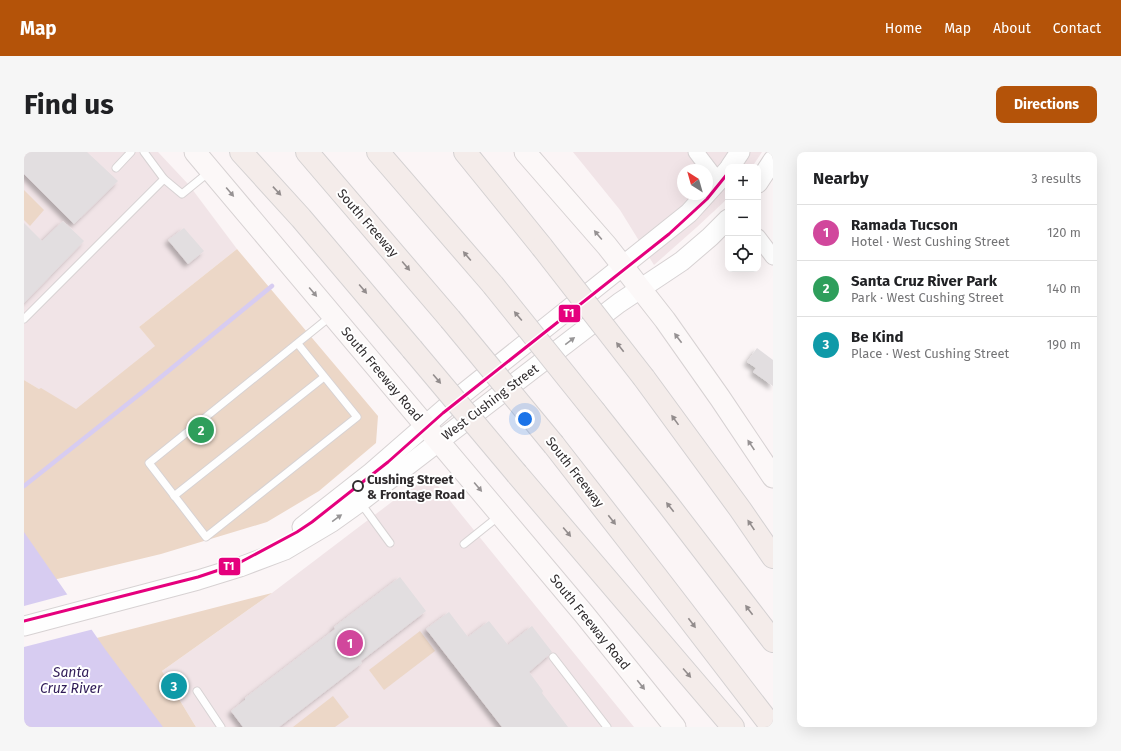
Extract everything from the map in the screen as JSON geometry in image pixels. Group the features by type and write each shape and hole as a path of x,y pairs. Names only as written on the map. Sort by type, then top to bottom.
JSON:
{"highway":[{"path":"242,152 306,223 517,474 733,727"},
{"name":"South Freeway","path":"307,152 450,319 554,445 772,727"},
{"path":"378,152 492,285 596,412 773,641"},
{"path":"465,152 542,247 644,378 740,509 773,557"}],"main road":[{"name":"South Freeway Road","path":"195,152 584,614 675,727"},
{"path":"525,152 594,232 640,289 704,374 773,477"}],"street":[{"path":"696,152 725,172"},
{"name":"West Cushing Street","path":"732,164 740,152"},
{"path":"761,178 773,160"},
{"name":"West Cushing Street","path":"240,567 311,521 372,472 450,404 689,213 725,174"},
{"name":"West Cushing Street","path":"24,626 198,580 240,567 285,550 320,530 360,502 619,303 682,261 725,222"},
{"path":"761,241 773,257"}],"lane":[{"path":"116,168 131,152"},
{"path":"144,152 164,179 182,194 211,170"},
{"path":"24,319 164,179"},
{"path":"298,344 357,417 206,537 149,463 332,315"},
{"path":"174,496 324,376"},
{"path":"360,502 390,543"},
{"path":"464,544 501,515"},
{"path":"553,657 607,727"},
{"path":"197,691 221,727"}],"shaded area":[{"path":"24,152 158,152 189,185 237,249 139,327 158,349 75,411 24,380"},
{"path":"573,152 762,152 754,164 725,164 725,201 654,265 620,210"},
{"path":"24,190 44,210 30,226 24,220"},
{"path":"237,249 378,416 376,443 319,491 267,522 161,554 24,587 24,380 39,389 41,388 76,409 155,346 139,327"},
{"path":"434,481 634,727 196,727 162,671 272,593 418,482"},
{"path":"272,593 162,671 196,727 24,727 89,640"},
{"path":"420,631 435,651 384,690 369,670"},
{"path":"333,696 349,717 335,727 293,727"}],"water":[{"name":"Santa Cruz River","path":"24,532 105,649 163,727 24,727"}],"pier":[{"path":"69,594 94,629 24,647 24,606"}],"building":[{"path":"24,152 87,152 118,181 74,224 24,174"},
{"path":"63,221 84,241 24,303 24,223 42,241"},
{"path":"184,228 204,251 188,264 168,240"},
{"path":"757,348 773,360 773,386 753,372 756,368 747,362"},
{"path":"400,577 426,611 279,727 243,727 231,711 245,700 245,698 335,629 334,627"},
{"path":"449,612 468,637 489,621 508,645 532,626 552,652 529,672 543,691 542,693 568,727 502,727 426,629"}],"waterway":[{"path":"24,486 150,386 272,286"}],"transit line":[{"name":"T1","path":"24,621 198,577 237,564 297,532 312,522 388,462 443,413 669,234 707,199 725,177"}],"place":[{"name":"Santa Cruz River Park","path":"201,430"},
{"name":"Cushing Street & Frontage Road","path":"358,486"},
{"name":"Ramada Tucson","path":"350,643"},
{"name":"Be Kind","path":"174,686"}]}
